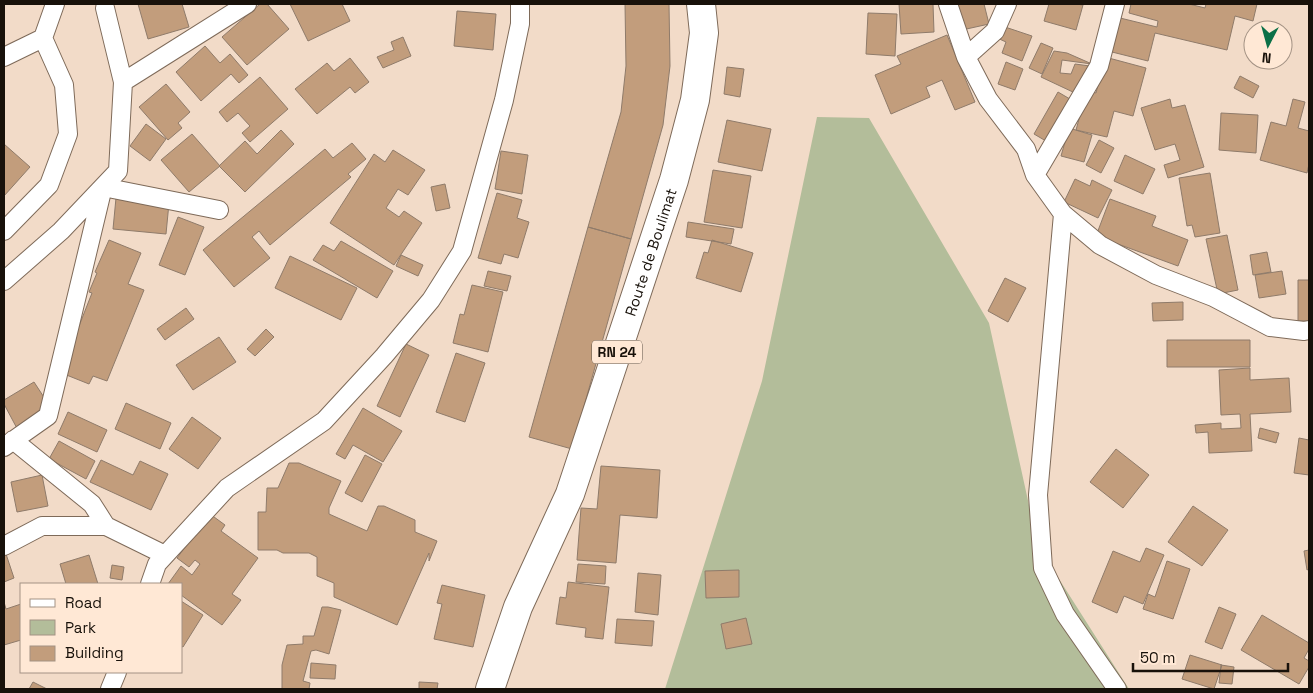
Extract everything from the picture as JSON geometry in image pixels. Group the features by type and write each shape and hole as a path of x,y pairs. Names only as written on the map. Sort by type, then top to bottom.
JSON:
{"main road":[{"name":"Route de Boulimat","path":"490,689 518,607 570,494 674,180 695,100 704,33 701,4"}],"street":[{"path":"4,231 49,185 68,134 64,86 43,38 55,4"},
{"path":"123,82 248,4"},
{"path":"150,583 157,564 227,488 324,421 384,356 430,300 462,251 504,100 520,24 520,4"},
{"path":"948,4 966,57 988,99 1026,149 1035,176 1063,214 1100,245 1156,275 1212,297 1270,327 1309,330"},
{"path":"966,57 995,31 1007,4"},
{"path":"1035,176 1099,66 1115,4"},
{"path":"4,281 61,231 118,170 123,82 105,8"},
{"path":"4,57 43,38"},
{"path":"103,187 219,210"},
{"path":"103,187 48,416 8,444 92,504 106,526"},
{"path":"1063,214 1038,495 1043,568 1065,614 1117,689"},
{"path":"4,546 42,526 106,526 165,555"},
{"path":"110,689 117,673"}],"green space":[{"path":"817,117 869,118 989,323 1038,546 1129,689 665,689 762,381"}],"building":[{"path":"138,4 182,4 189,27 148,39"},
{"path":"260,4 267,4 289,29 247,65 222,37"},
{"path":"290,4 342,4 350,21 308,41"},
{"path":"625,4 669,4 670,66 663,125 631,239 588,227 621,112 626,66"},
{"path":"899,4 933,4 934,32 901,34"},
{"path":"957,4 984,4 989,24 962,30"},
{"path":"1049,4 1083,5 1076,30 1044,21"},
{"path":"1131,4 1189,4 1205,8 1206,4 1257,4 1253,20 1235,16 1227,50 1155,33 1148,61 1108,51 1116,17 1157,27 1158,21 1129,13"},
{"path":"457,11 496,14 493,50 454,46"},
{"path":"868,13 897,14 895,56 866,54"},
{"path":"999,25 1032,36 1022,61 1002,53 1006,42 995,37"},
{"path":"947,35 975,102 955,110 942,80 926,87 930,97 891,114 875,75 901,64 897,56"},
{"path":"403,37 411,56 383,68 377,57 394,50 391,42"},
{"path":"1041,43 1053,48 1042,74 1029,68"},
{"path":"205,46 220,63 230,54 248,75 239,83 231,74 201,101 176,72"},
{"path":"1054,51 1067,53 1092,64 1062,60 1060,73 1071,74 1075,64 1090,66 1075,93 1041,77"},
{"path":"1105,57 1146,68 1133,116 1114,111 1107,137 1076,130 1087,90 1096,93"},
{"path":"350,58 369,82 355,93 350,87 317,114 295,89 327,63 334,71"},
{"path":"1006,62 1023,69 1015,90 998,84"},
{"path":"727,67 744,69 740,97 724,94"},
{"path":"1240,76 1259,86 1253,98 1234,88"},
{"path":"260,77 288,109 250,142 242,133 250,126 238,113 227,122 219,112"},
{"path":"166,84 190,112 178,123 182,128 168,140 139,107"},
{"path":"1058,92 1075,102 1051,144 1034,134"},
{"path":"1170,99 1172,108 1185,105 1204,167 1168,178 1164,165 1180,160 1175,144 1155,150 1141,108"},
{"path":"1293,99 1305,102 1298,128 1309,131 1309,164 1307,173 1260,160 1271,122 1286,126"},
{"path":"1221,113 1258,115 1256,153 1219,150"},
{"path":"727,120 771,129 762,171 718,162"},
{"path":"146,124 166,139 150,161 130,146"},
{"path":"1069,128 1092,135 1084,162 1061,156"},
{"path":"281,130 294,144 245,192 219,166 245,141 257,154"},
{"path":"192,134 220,166 189,192 161,160"},
{"path":"1099,140 1114,148 1101,173 1086,165"},
{"path":"352,143 366,159 348,174 351,177 270,245 259,231 252,237 270,258 234,287 203,250 325,149 333,158"},
{"path":"4,144 30,167 4,196"},
{"path":"393,150 425,170 408,195 398,189 386,208 399,217 404,211 422,223 394,265 330,223 374,154 385,162"},
{"path":"501,151 528,155 522,194 495,189"},
{"path":"1125,155 1155,169 1143,194 1114,181"},
{"path":"713,170 751,176 742,228 704,222"},
{"path":"1210,173 1220,233 1195,237 1192,225 1187,226 1179,178"},
{"path":"1075,179 1090,186 1092,180 1112,190 1098,218 1064,202"},
{"path":"445,184 450,208 436,211 431,187"},
{"path":"497,193 522,200 517,218 529,222 518,258 504,254 501,264 478,258"},
{"path":"116,198 169,203 166,234 113,229"},
{"path":"1110,199 1156,216 1152,226 1188,240 1178,266 1096,236"},
{"path":"178,217 204,227 185,275 159,265"},
{"path":"688,222 734,229 731,244 686,237"},
{"path":"588,227 631,239 572,449 529,437"},
{"path":"1227,235 1238,290 1218,294 1206,239"},
{"path":"109,240 141,253 128,284 144,290 107,381 93,376 89,384 64,374 72,355 68,354 92,293 89,292 97,273 95,272"},
{"path":"712,240 753,253 741,292 696,278 704,252 708,253"},
{"path":"341,241 393,271 377,298 313,260 323,245 334,251"},
{"path":"1267,252 1271,272 1253,275 1250,255"},
{"path":"401,255 423,265 418,276 396,266"},
{"path":"290,256 357,288 341,320 275,288"},
{"path":"488,271 511,276 507,291 484,286"},
{"path":"1282,271 1286,294 1259,298 1255,275"},
{"path":"1005,278 1026,288 1008,322 988,311"},
{"path":"1298,280 1309,280 1309,321 1298,321"},
{"path":"472,285 503,292 488,352 453,343 460,314 464,315"},
{"path":"1183,302 1183,320 1153,321 1152,303"},
{"path":"186,308 194,319 165,340 157,329"},
{"path":"266,329 274,337 255,356 247,349"},
{"path":"219,337 236,362 193,390 176,365"},
{"path":"1167,340 1250,340 1250,367 1167,367"},
{"path":"406,344 429,355 400,417 377,406"},
{"path":"456,353 485,363 465,422 436,412"},
{"path":"1250,368 1250,380 1289,378 1291,412 1250,414 1252,451 1209,453 1208,432 1196,433 1195,425 1221,423 1221,429 1241,428 1240,414 1221,415 1219,370"},
{"path":"34,382 49,405 20,434 4,404 4,400"},
{"path":"126,403 171,423 160,449 115,429"},
{"path":"363,408 402,431 383,462 353,445 345,459 336,454"},
{"path":"68,412 107,430 97,452 58,434"},
{"path":"192,417 221,438 198,469 169,449"},
{"path":"1260,428 1279,433 1276,443 1258,438"},
{"path":"1299,438 1309,440 1309,475 1294,473"},
{"path":"59,441 95,461 86,479 49,459"},
{"path":"1116,449 1149,475 1123,508 1090,482"},
{"path":"365,455 382,464 362,502 345,493"},
{"path":"101,460 133,475 140,461 168,474 151,510 90,482"},
{"path":"289,463 299,463 341,481 329,508 329,514 367,531 378,506 384,506 415,520 415,532 437,541 429,561 429,553 397,625 334,597 334,583 317,576 317,557 309,553 283,553 277,550 258,550 258,512 266,512 267,488 278,488"},
{"path":"601,466 660,470 657,518 620,515 616,563 577,560 581,508 597,509"},
{"path":"42,475 48,506 17,512 11,482"},
{"path":"1193,506 1228,530 1202,566 1168,542"},
{"path":"210,514 225,525 221,531 258,558 232,594 241,600 222,625 182,596 182,583 169,583 181,566 192,575 200,564 195,560 189,567 177,558"},
{"path":"1146,548 1164,555 1143,604 1124,596 1117,613 1092,602 1113,551 1140,562"},
{"path":"1309,550 1309,569 1307,570 1304,551"},
{"path":"4,552 14,578 4,582"},
{"path":"89,555 98,583 66,583 60,564"},
{"path":"1167,561 1190,569 1173,619 1143,609 1148,594 1155,597"},
{"path":"578,564 606,566 605,584 576,582"},
{"path":"112,565 124,567 122,580 110,578"},
{"path":"739,570 739,597 706,598 705,571"},
{"path":"638,573 661,575 658,615 635,612"},
{"path":"568,582 609,587 603,639 585,637 586,628 556,624 560,597 566,598"},
{"path":"442,585 485,595 473,647 434,639 442,604 437,603"},
{"path":"4,602 6,609 20,604 20,640 4,645"},
{"path":"182,602 203,615 182,646"},
{"path":"322,607 341,610 329,654 316,650 311,651 303,681 310,683 309,689 282,689 282,665 287,645 303,644 303,636 314,636"},
{"path":"1219,607 1236,614 1222,649 1205,642"},
{"path":"1262,615 1309,643 1309,649 1304,658 1309,661 1309,667 1299,684 1241,650"},
{"path":"746,618 752,644 726,649 721,624"},
{"path":"617,619 654,621 652,646 615,643"},
{"path":"1190,655 1222,665 1214,689 1182,679"},
{"path":"311,663 336,665 335,679 310,678"},
{"path":"1221,665 1234,667 1232,684 1219,683"},
{"path":"33,682 47,689 29,689"},
{"path":"419,682 438,683 437,689 419,689"}]}
